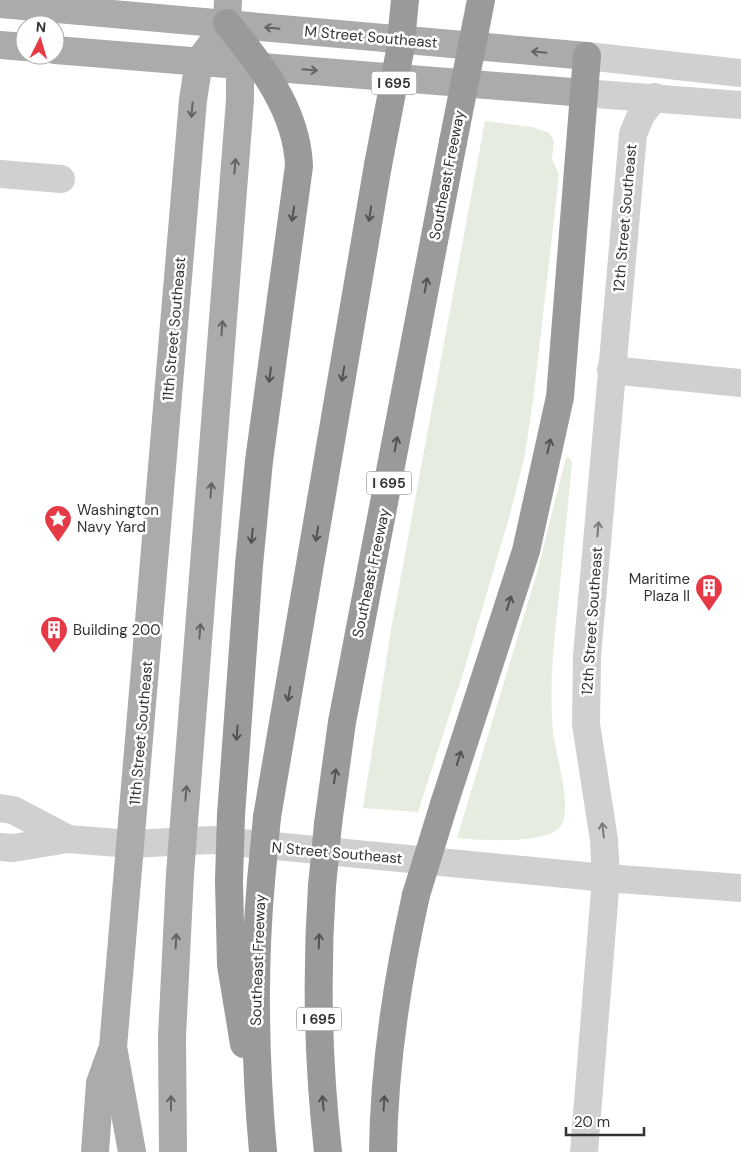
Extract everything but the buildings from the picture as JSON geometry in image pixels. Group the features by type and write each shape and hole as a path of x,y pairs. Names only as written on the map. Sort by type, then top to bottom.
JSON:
{"highway":[{"name":"Southeast Freeway","path":"264,1152 259,1108 256,1014 258,922 268,817 378,166 400,51 405,0"},
{"name":"Southeast Freeway","path":"328,1152 322,1087 318,992 322,886 328,824 342,722 481,0"},
{"path":"228,12 251,65 292,124 299,166 259,461 248,565 231,815 229,926 236,1006 259,1108"},
{"path":"383,1152 385,1086 393,1012 416,895 526,552 560,397 587,56"}],"main road":[{"name":"M Street Southeast","path":"0,4 228,12 587,56"},
{"name":"11th Street Southeast","path":"132,1152 113,1047 191,120 199,61 228,12"},
{"path":"0,45 15,46"},
{"path":"65,51 584,93"},
{"path":"173,1152 172,1037 182,842 240,100 251,65"},
{"path":"95,1152 100,1083 113,1047"}],"street":[{"name":"M Street Southeast","path":"587,56 741,73"},
{"path":"584,93 741,105"},
{"name":"12th Street Southeast","path":"584,1152 606,878 604,840 586,724 587,666 611,370 633,134 641,115 655,97"},
{"path":"0,174 61,179"},
{"path":"611,370 741,383"},
{"name":"N Street Southeast","path":"0,808 13,810 68,839"},
{"name":"N Street Southeast","path":"0,847 13,848 68,839 131,844 212,840 606,878 741,888"}],"shaded area":[{"path":"485,121 532,127 549,133 554,141 552,159 559,175 525,455 509,518 465,667 418,812 363,808 391,630"},
{"path":"566,457 570,458 572,463 552,680 553,731 564,795 564,819 560,827 552,833 540,837 511,840 457,838 537,573"}],"place":[{"name":"Washington Navy Yard","path":"58,543"},
{"name":"Maritime Plaza II","path":"709,612"},
{"name":"Building 200","path":"54,654"}]}
